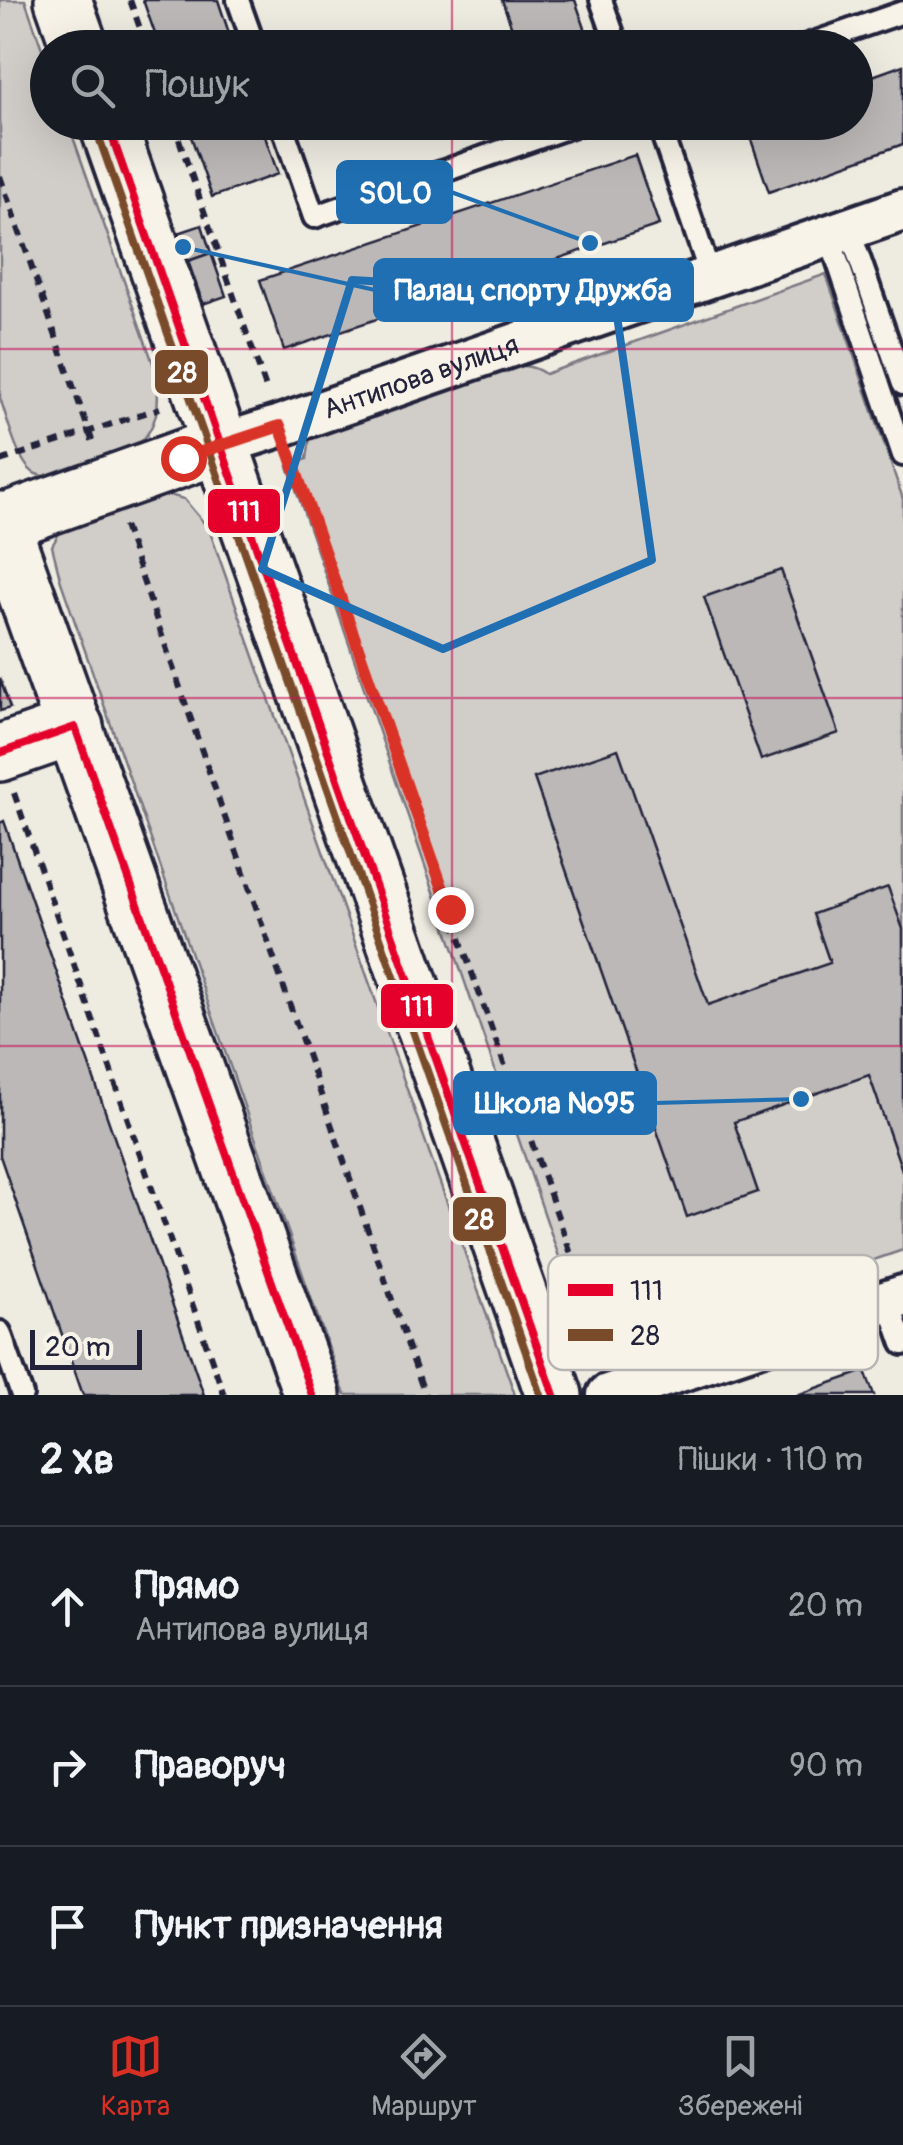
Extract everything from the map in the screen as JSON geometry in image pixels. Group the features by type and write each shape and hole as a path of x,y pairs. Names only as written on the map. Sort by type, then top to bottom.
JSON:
{"main road":[{"path":"64,0 74,30"},
{"path":"112,140 554,1395"},
{"path":"220,444 0,522 312,1395"},
{"path":"5,767 75,728"}],"street":[{"name":"Антипова вулиця","path":"220,444 903,210"},
{"path":"614,1393 683,1370"}],"lane":[{"path":"238,0 249,30"},
{"path":"601,0 612,30"},
{"path":"851,30 903,12"},
{"path":"287,140 314,217 532,140"},
{"path":"664,140 711,277"},
{"path":"839,232 903,384"},
{"path":"839,232 903,455"},
{"path":"896,1299 903,1344"},
{"path":"0,1332 22,1395"}],"path":[{"path":"130,0 141,30"},
{"path":"179,140 566,1255"},
{"path":"0,176 426,1395"},
{"path":"0,461 261,373"},
{"path":"5,767 224,1395"}],"highlighted area":[{"path":"352,280 614,295 652,560 443,649 262,569"}],"shaded area":[{"path":"0,0 25,0 35,30 30,30 30,140 74,140 153,363 158,401 147,435 126,453 42,476 24,461 0,398"},
{"path":"826,274 903,499 903,1250 878,1258 878,1255 558,1255 288,466 307,459 310,436 502,367 530,367 545,374"},
{"path":"158,492 184,499 209,529 515,1395 345,1395 61,582 52,546 66,521"}],"building":[{"path":"143,0 218,0 228,30 154,30"},
{"path":"502,0 575,0 586,30 513,30"},
{"path":"903,65 903,144 769,192 751,140 873,140 873,76"},
{"path":"192,140 266,140 278,174 212,197"},
{"path":"635,155 659,225 284,350 260,280"},
{"path":"202,225 211,253 188,261 178,233"},
{"path":"211,253 226,296 203,304 188,261"},
{"path":"781,570 839,733 761,760 704,597"},
{"path":"0,678 10,708 0,711"},
{"path":"618,749 708,1005 830,963 813,914 888,887 903,929 903,1173 869,1075 734,1122 758,1192 687,1217 534,778"},
{"path":"4,821 204,1395 83,1395 0,1156 0,823"},
{"path":"865,1371 874,1395 797,1395"}],"transit line":[{"name":"28","path":"100,140 541,1395"},
{"name":"111","path":"113,140 554,1395"},
{"name":"111","path":"0,753 75,727 312,1395"}],"place":[{"name":"SOLO","path":"590,243"},
{"name":"Палац спорту Дружба","path":"183,247"},
{"name":"Школа №95","path":"801,1099"}],"route":[{"path":"183,458 280,426 450,909"}]}
